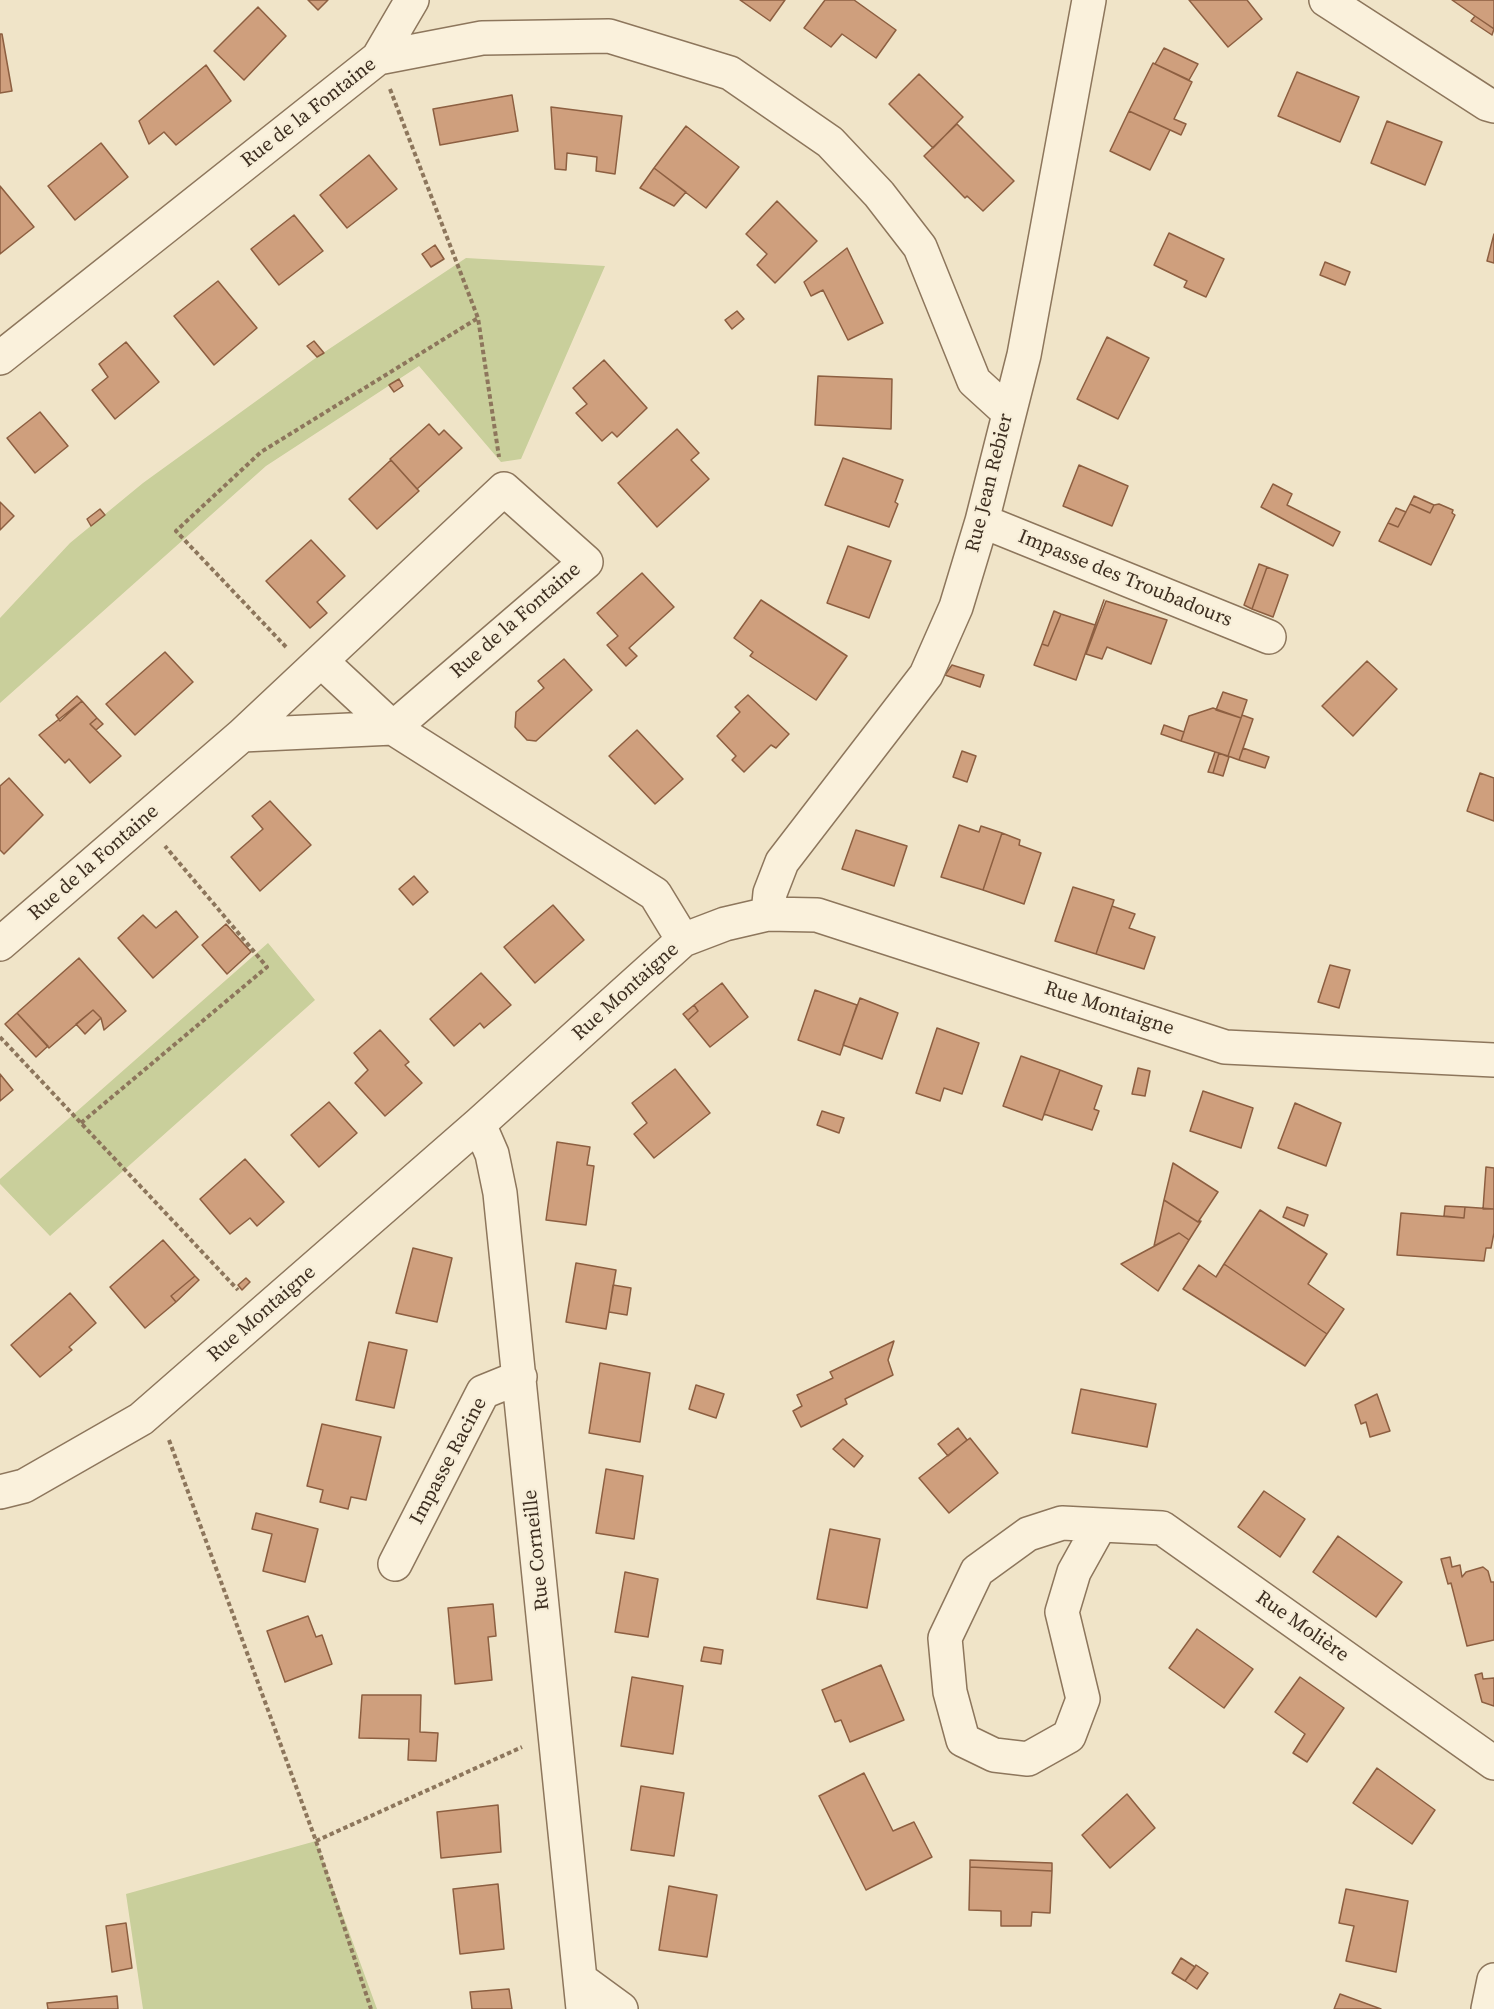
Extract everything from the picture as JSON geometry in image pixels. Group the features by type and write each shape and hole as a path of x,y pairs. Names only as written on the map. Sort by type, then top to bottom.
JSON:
{"street":[{"path":"378,58 412,0"},
{"name":"Rue Jean Rebier","path":"768,914 770,893 782,862 926,675 956,607 982,521 1024,355 1089,0"},
{"path":"1326,0 1494,106"},
{"name":"Rue de la Fontaine","path":"0,358 378,58 482,38 609,36 730,73 830,142 879,194 920,247 974,381 1008,412"},
{"name":"Rue de la Fontaine","path":"0,944 242,735 504,489 586,562 393,728"},
{"name":"Impasse des Troubadours","path":"982,521 1269,637"},
{"path":"315,667 393,728 655,894 683,940"},
{"path":"242,735 393,728"},
{"name":"Rue Montaigne","path":"0,1492 24,1486 141,1419 479,1124 683,940 725,924 768,914 817,915 1225,1047 1494,1060"},
{"name":"Rue Corneille","path":"479,1124 492,1154 500,1193 581,1994 621,2009"},
{"name":"Impasse Racine","path":"395,1564 483,1392 520,1377"},
{"name":"Rue Molière","path":"1099,1527 1074,1572 1062,1612 1083,1699 1069,1736 1028,1759 994,1755 963,1740 950,1692 945,1638 977,1570 1028,1534 1062,1523 1099,1527 1162,1528 1494,1762"},
{"path":"1488,2009 1494,1980"}],"path":[{"path":"378,58 478,318 504,489"},
{"path":"315,667 176,531 261,452 478,318"},
{"path":"81,1123 267,967 143,820"},
{"path":"0,1037 261,1315"},
{"path":"157,1405 316,1841 371,2009"},
{"path":"316,1841 555,1732"}],"green space":[{"path":"466,258 605,266 521,459 501,462 419,366 266,466 0,703 0,618 70,543 143,483 317,357"},
{"path":"268,943 315,1000 50,1236 0,1184 0,1179"},
{"path":"316,1841 377,2009 143,2009 126,1894"}],"building":[{"path":"308,0 328,0 318,10"},
{"path":"740,0 785,0 770,21"},
{"path":"825,0 854,0 896,30 876,58 842,34 831,47 804,28"},
{"path":"1189,0 1247,0 1262,19 1228,47"},
{"path":"1452,0 1494,0 1494,29 1475,16"},
{"path":"258,7 286,36 244,80 214,51"},
{"path":"1475,16 1494,29 1492,35 1471,21"},
{"path":"0,34 2,34 12,91 0,93"},
{"path":"1164,48 1198,64 1189,80 1155,64"},
{"path":"1153,63 1192,82 1174,119 1186,124 1181,135 1129,111"},
{"path":"206,65 231,101 176,145 164,132 149,144 139,121"},
{"path":"1297,72 1359,97 1340,142 1278,116"},
{"path":"919,74 963,117 933,148 889,104"},
{"path":"512,95 518,131 440,145 433,109"},
{"path":"551,107 622,116 615,174 596,171 597,157 567,153 566,170 555,169"},
{"path":"1129,111 1170,130 1150,170 1110,151"},
{"path":"1387,121 1442,142 1425,185 1371,163"},
{"path":"957,124 1014,181 983,211 967,196 965,198 924,156"},
{"path":"686,126 739,167 706,208 654,168"},
{"path":"101,143 128,177 75,220 48,186"},
{"path":"369,155 397,189 347,228 320,195"},
{"path":"654,168 686,192 674,206 640,188"},
{"path":"0,186 34,227 0,254"},
{"path":"777,201 817,241 775,283 757,265 767,254 746,234"},
{"path":"294,215 323,251 279,285 251,249"},
{"path":"1169,233 1224,259 1206,297 1184,287 1187,281 1154,265"},
{"path":"1494,234 1494,263 1487,261"},
{"path":"435,245 444,259 431,267 422,254"},
{"path":"847,248 883,323 848,340 823,290 811,296 804,282"},
{"path":"1325,262 1350,272 1345,285 1320,275"},
{"path":"218,281 257,328 214,365 174,316"},
{"path":"737,311 744,319 732,329 725,320"},
{"path":"1107,337 1149,358 1118,419 1077,399"},
{"path":"314,341 324,353 317,357 307,346"},
{"path":"126,342 159,382 115,419 92,390 108,377 99,364"},
{"path":"604,360 647,408 617,437 612,432 602,441 576,413 587,404 573,388"},
{"path":"818,376 892,379 891,429 815,425"},
{"path":"399,379 403,386 394,392 389,385"},
{"path":"40,412 68,446 35,473 7,438"},
{"path":"429,424 439,435 444,430 462,448 417,489 390,459"},
{"path":"677,429 699,453 691,460 709,479 657,527 618,483"},
{"path":"843,458 903,480 895,502 898,504 889,527 825,505"},
{"path":"391,460 419,491 377,529 349,499"},
{"path":"1079,465 1128,486 1112,526 1063,506"},
{"path":"1273,484 1292,494 1287,505 1340,532 1333,546 1261,507"},
{"path":"1414,496 1434,505 1430,513 1410,504"},
{"path":"0,502 14,516 0,530"},
{"path":"1410,504 1430,513 1434,505 1439,504 1453,510 1452,513 1455,515 1431,565 1379,541 1388,523 1398,527"},
{"path":"1396,508 1406,512 1398,527 1388,523"},
{"path":"100,509 105,515 91,526 87,519"},
{"path":"311,540 345,576 317,602 327,613 310,628 266,581"},
{"path":"848,546 891,561 869,618 827,603"},
{"path":"1259,564 1267,567 1252,609 1244,605"},
{"path":"1267,567 1288,575 1273,617 1252,609"},
{"path":"642,573 674,607 629,648 637,656 626,666 607,645 618,636 597,613"},
{"path":"761,600 847,656 816,700 750,656 753,652 734,638"},
{"path":"1104,600 1076,680 1034,665 1042,644 1048,646 1061,614 1095,625"},
{"path":"1106,601 1167,620 1151,664 1107,647 1102,659 1086,654"},
{"path":"1054,611 1061,614 1048,646 1042,644"},
{"path":"165,652 193,682 135,735 106,704"},
{"path":"564,659 592,690 536,741 527,740 515,727 516,712 544,688 538,681"},
{"path":"1367,661 1397,689 1353,736 1322,706"},
{"path":"952,665 984,675 980,687 945,675"},
{"path":"1223,692 1247,700 1241,718 1216,710"},
{"path":"748,695 789,734 776,748 771,745 744,772 732,760 736,756 717,736 740,712 735,707"},
{"path":"77,696 82,701 60,721 56,715"},
{"path":"82,701 97,718 90,724 121,756 90,783 69,759 65,763 39,735"},
{"path":"1213,708 1241,718 1228,756 1181,741 1189,716"},
{"path":"1242,715 1253,719 1239,760 1228,756"},
{"path":"97,718 103,724 96,730 90,724"},
{"path":"1164,725 1184,732 1181,741 1161,734"},
{"path":"637,730 683,779 655,804 609,756"},
{"path":"1243,748 1269,757 1265,768 1239,760"},
{"path":"962,751 976,756 967,782 953,777"},
{"path":"1215,752 1219,753 1213,773 1208,772"},
{"path":"1219,753 1229,757 1223,776 1213,773"},
{"path":"1480,773 1494,778 1494,821 1467,811"},
{"path":"9,778 43,815 4,854 0,850 0,786"},
{"path":"270,801 311,845 260,891 231,857 263,829 252,816"},
{"path":"959,825 979,832 981,826 1002,833 983,890 941,877"},
{"path":"856,830 907,846 894,886 842,869"},
{"path":"1002,833 1020,840 1019,845 1041,853 1024,904 983,890"},
{"path":"414,876 428,892 413,905 399,889"},
{"path":"1073,887 1114,900 1096,954 1055,941"},
{"path":"553,905 584,940 535,983 504,947"},
{"path":"1112,906 1135,914 1129,928 1155,937 1144,969 1096,954"},
{"path":"176,911 198,937 153,978 118,938 143,915 156,928"},
{"path":"226,924 251,952 227,974 202,945"},
{"path":"79,958 126,1011 104,1030 101,1018 93,1010 49,1048 17,1013"},
{"path":"1330,965 1350,970 1339,1008 1318,1002"},
{"path":"481,973 511,1005 484,1028 480,1023 454,1046 430,1019"},
{"path":"722,983 748,1017 710,1047 688,1020 698,1011 694,1005"},
{"path":"815,990 857,1005 840,1055 798,1040"},
{"path":"860,998 898,1013 882,1059 843,1045"},
{"path":"694,1005 698,1011 688,1020 683,1014"},
{"path":"93,1010 101,1018 85,1034 76,1024"},
{"path":"17,1013 48,1046 36,1057 5,1024"},
{"path":"937,1028 979,1043 962,1094 944,1088 940,1101 916,1093"},
{"path":"380,1030 409,1062 405,1065 422,1083 385,1116 355,1083 368,1070 354,1053"},
{"path":"1021,1056 1060,1070 1042,1120 1003,1106"},
{"path":"1138,1068 1150,1071 1145,1096 1132,1094"},
{"path":"675,1069 710,1113 654,1158 634,1134 647,1123 632,1103"},
{"path":"1060,1070 1102,1086 1094,1109 1099,1111 1092,1130 1044,1114"},
{"path":"0,1074 13,1090 0,1101"},
{"path":"1203,1091 1253,1108 1241,1148 1190,1131"},
{"path":"329,1102 357,1133 319,1167 291,1135"},
{"path":"1295,1103 1341,1123 1326,1166 1278,1148"},
{"path":"822,1111 844,1118 839,1133 817,1125"},
{"path":"557,1142 590,1147 587,1165 594,1166 586,1225 546,1220"},
{"path":"245,1159 284,1202 257,1226 250,1218 230,1234 200,1199"},
{"path":"1173,1163 1218,1192 1198,1222 1164,1200"},
{"path":"1486,1167 1494,1168 1494,1209 1483,1209"},
{"path":"1164,1200 1198,1222 1201,1221 1189,1240 1179,1233 1154,1246"},
{"path":"1445,1206 1465,1207 1464,1218 1444,1216"},
{"path":"1287,1207 1308,1215 1304,1226 1283,1217"},
{"path":"1465,1207 1494,1209 1494,1233 1491,1248 1486,1248 1484,1261 1397,1255 1401,1213 1464,1218"},
{"path":"1260,1210 1327,1254 1308,1284 1344,1309 1327,1334 1224,1264"},
{"path":"1179,1233 1189,1240 1158,1291 1121,1264"},
{"path":"163,1240 195,1276 171,1296 176,1302 145,1328 110,1287"},
{"path":"413,1248 452,1258 437,1322 396,1313"},
{"path":"576,1263 616,1270 606,1329 566,1322"},
{"path":"1224,1264 1327,1334 1305,1366 1183,1289 1199,1265 1216,1277"},
{"path":"195,1276 199,1280 176,1302 171,1296"},
{"path":"246,1278 250,1282 242,1290 238,1285"},
{"path":"613,1285 631,1288 627,1315 609,1312"},
{"path":"70,1293 96,1323 69,1347 72,1350 40,1377 11,1345"},
{"path":"894,1341 888,1360 893,1375 845,1399 847,1404 801,1427 793,1411 802,1406 797,1395 833,1378 830,1372"},
{"path":"369,1342 407,1350 394,1408 356,1400"},
{"path":"600,1363 650,1373 640,1442 589,1433"},
{"path":"696,1385 724,1394 716,1418 689,1409"},
{"path":"1081,1389 1156,1404 1147,1447 1072,1433"},
{"path":"1377,1394 1390,1431 1370,1437 1366,1422 1361,1424 1355,1405"},
{"path":"322,1424 381,1437 366,1500 351,1497 348,1509 320,1502 323,1490 307,1486"},
{"path":"958,1428 967,1440 948,1456 938,1444"},
{"path":"970,1438 998,1473 949,1513 919,1478"},
{"path":"843,1439 863,1456 854,1467 833,1449"},
{"path":"606,1469 643,1476 634,1539 596,1533"},
{"path":"1264,1491 1305,1519 1280,1557 1238,1527"},
{"path":"256,1513 318,1529 305,1582 263,1571 272,1534 252,1529"},
{"path":"830,1529 880,1539 867,1608 817,1599"},
{"path":"1338,1536 1402,1582 1376,1617 1313,1572"},
{"path":"1450,1557 1452,1567 1460,1565 1462,1577 1466,1572 1483,1567 1488,1571 1491,1582 1494,1582 1494,1640 1467,1646 1451,1583 1448,1584 1441,1559"},
{"path":"625,1572 658,1579 648,1637 615,1632"},
{"path":"493,1604 496,1636 488,1637 492,1680 455,1684 448,1608"},
{"path":"308,1616 316,1637 322,1635 332,1664 285,1682 267,1631"},
{"path":"1197,1629 1253,1669 1224,1708 1169,1668"},
{"path":"704,1647 723,1650 721,1664 701,1661"},
{"path":"881,1665 904,1720 850,1742 841,1720 835,1722 822,1690"},
{"path":"1482,1673 1483,1679 1494,1678 1494,1706 1482,1702 1475,1675"},
{"path":"632,1677 683,1686 673,1754 621,1746"},
{"path":"1300,1677 1344,1708 1307,1762 1293,1753 1305,1734 1275,1712"},
{"path":"362,1695 421,1695 420,1732 438,1733 436,1761 408,1760 409,1739 359,1738"},
{"path":"1377,1768 1435,1810 1412,1844 1353,1803"},
{"path":"864,1773 893,1831 914,1822 932,1857 866,1890 819,1796"},
{"path":"641,1786 684,1793 674,1856 631,1850"},
{"path":"1127,1794 1155,1828 1110,1868 1082,1835"},
{"path":"498,1805 501,1852 441,1858 437,1812"},
{"path":"970,1860 1052,1863 1052,1871 970,1867"},
{"path":"970,1867 1052,1871 1050,1913 1032,1912 1031,1926 1001,1926 1001,1911 969,1910"},
{"path":"498,1884 504,1949 460,1954 453,1889"},
{"path":"669,1886 717,1895 707,1957 659,1950"},
{"path":"1346,1889 1408,1901 1396,1972 1346,1961 1354,1926 1339,1923"},
{"path":"126,1923 132,1968 112,1972 106,1926"},
{"path":"1181,1958 1195,1967 1185,1981 1172,1973"},
{"path":"1196,1965 1208,1973 1197,1989 1185,1981"},
{"path":"509,1989 512,2009 472,2009 470,1992"},
{"path":"1340,1994 1381,2009 1334,2009"},
{"path":"117,1996 118,2009 48,2009 47,2003"}]}
